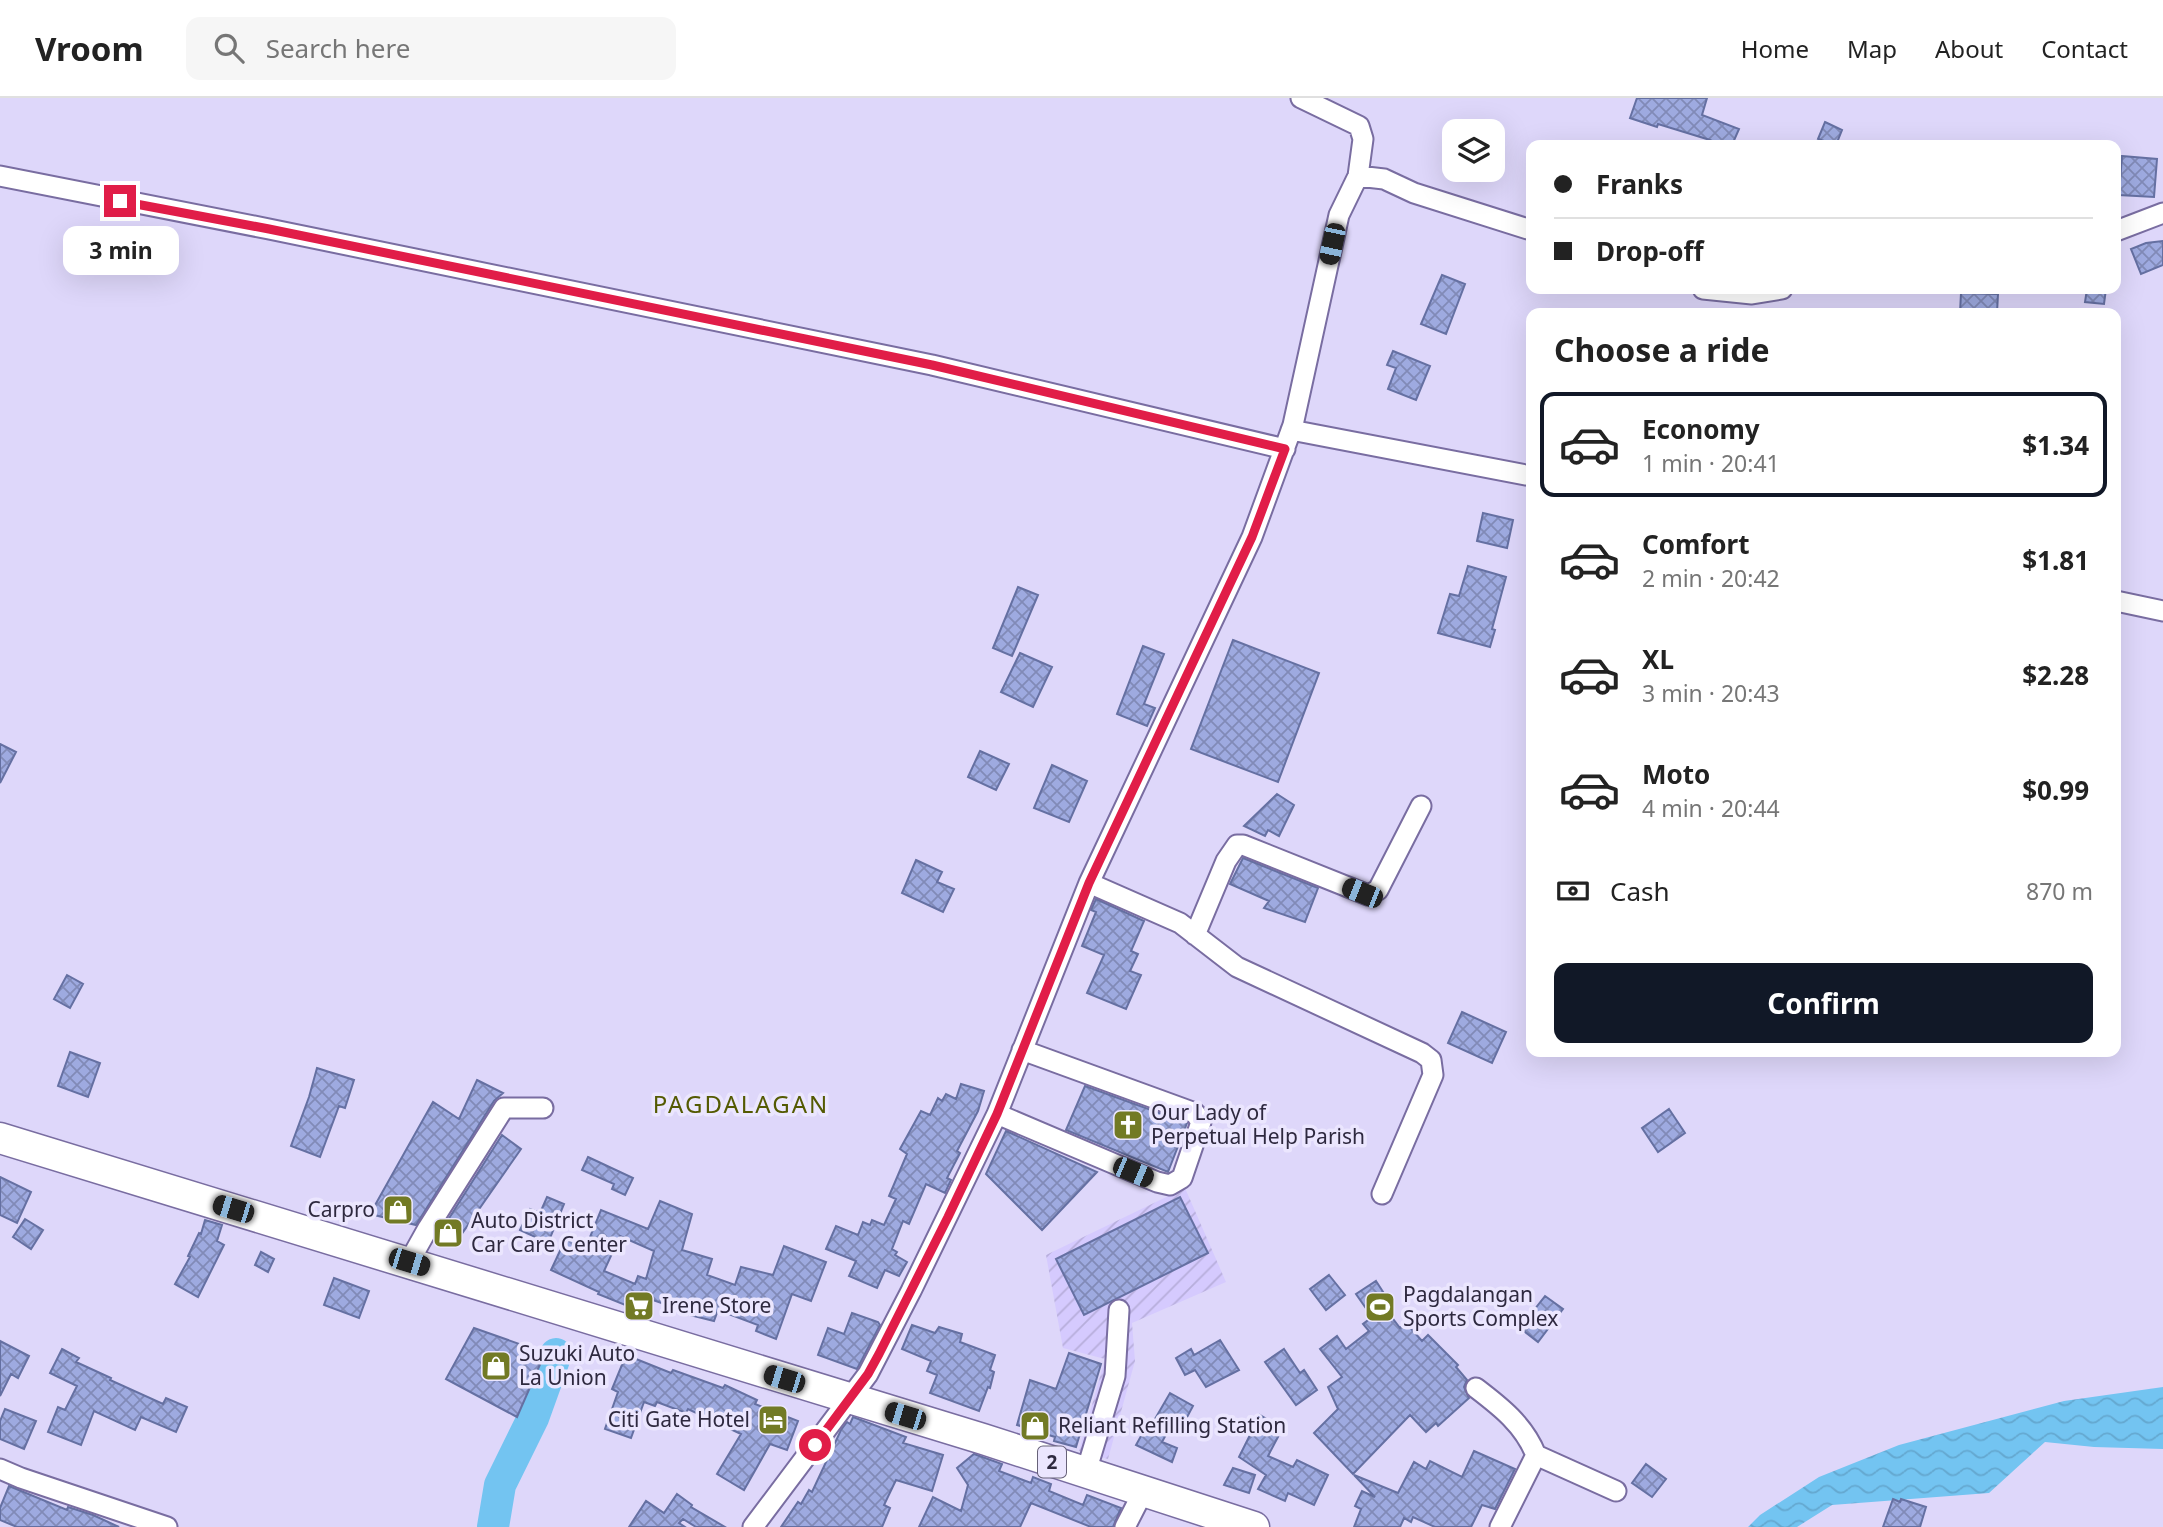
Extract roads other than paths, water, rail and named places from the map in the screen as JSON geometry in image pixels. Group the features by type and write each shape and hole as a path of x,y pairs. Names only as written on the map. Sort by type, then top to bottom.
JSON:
{"highway":[{"name":"2","path":"0,1138 1086,1472 1254,1527"}],"street":[{"path":"753,1527 868,1374 911,1291 997,1114 1089,883 1252,537 1291,430 1339,215 1358,176 1363,139 1359,126 1301,98"},
{"path":"0,176 932,365 1285,449"},
{"path":"1358,176 1384,179 1414,193 1526,228"},
{"path":"2121,229 2163,212"},
{"path":"1291,430 1526,475"},
{"path":"2121,602 2163,611"},
{"path":"1195,934 1226,861 1237,845 1243,845 1368,895 1378,890 1422,806"},
{"path":"1089,883 1180,923 1237,967 1422,1053 1431,1060 1433,1074 1382,1194"},
{"path":"997,1114 1157,1182 1170,1185 1182,1178 1200,1122 1195,1113 1022,1050"},
{"path":"409,1262 504,1108 543,1108"},
{"path":"1086,1472 1115,1376 1119,1310"},
{"path":"1476,1388 1517,1422 1530,1438 1536,1455 1500,1527"},
{"path":"1536,1455 1616,1491"},
{"path":"0,1469 167,1527"},
{"path":"1125,1527 1144,1490"}],"water":[{"path":"2163,1387 2163,1449 2045,1442 1989,1493 1832,1505 1797,1527 1748,1527 1760,1515 1819,1477 1899,1445 2064,1401"}],"waterway":[{"path":"493,1527 500,1485 533,1418 556,1354"}],"place":[{"name":"Our Lady of Perpetual Help Parish","path":"1128,1125"},
{"name":"Carpro","path":"398,1210"},
{"name":"Auto District Car Care Center","path":"448,1233"},
{"name":"Irene Store","path":"639,1306"},
{"name":"Pagdalangan Sports Complex","path":"1380,1307"},
{"name":"Suzuki Auto La Union","path":"496,1366"},
{"name":"Citi Gate Hotel","path":"773,1420"},
{"name":"Reliant Refilling Station","path":"1035,1426"}],"district":[{"name":"PAGDALAGAN","path":"741,1105"}]}
